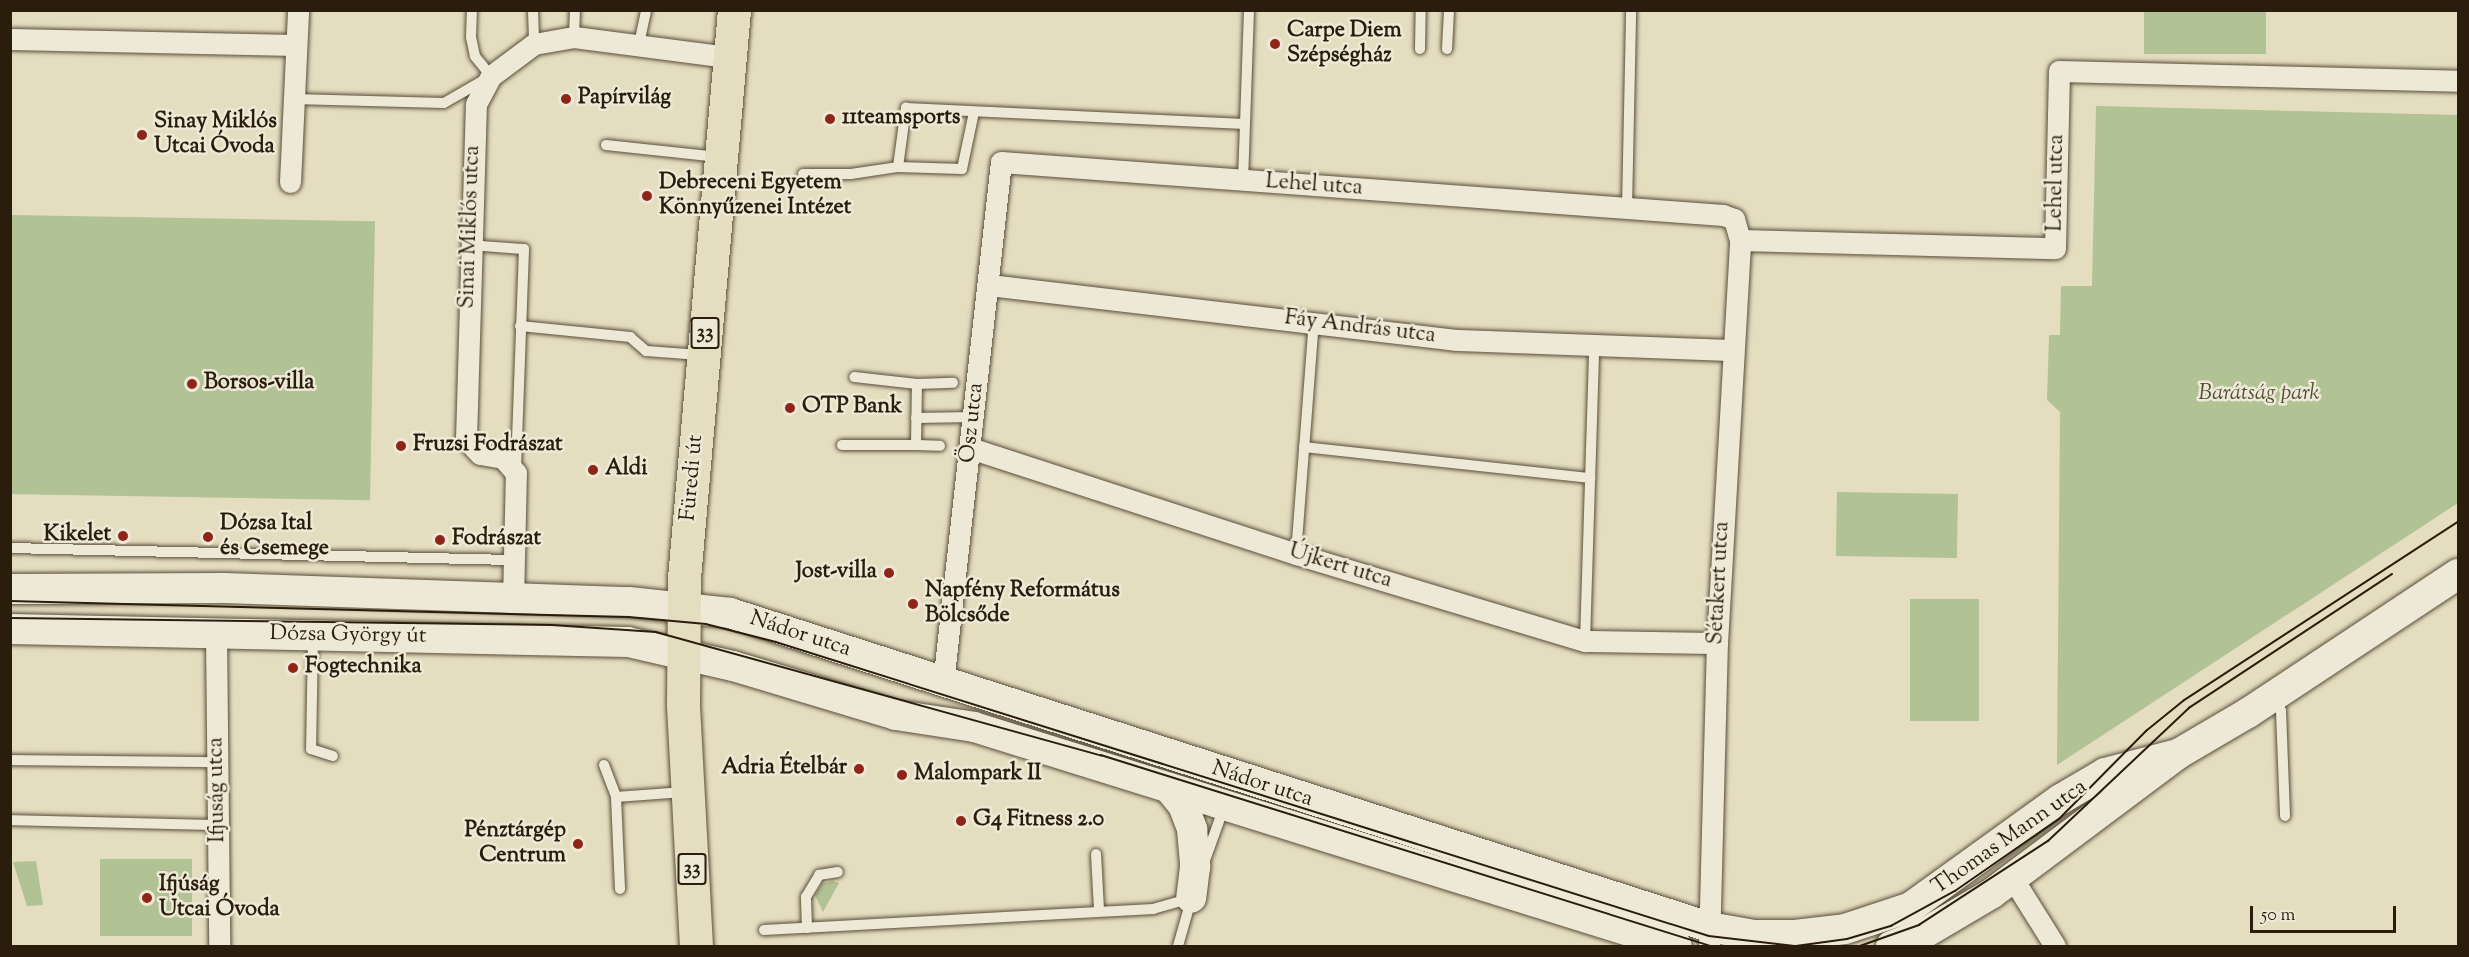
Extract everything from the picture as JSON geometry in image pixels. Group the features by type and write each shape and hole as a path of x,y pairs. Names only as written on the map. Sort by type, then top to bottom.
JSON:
{"main road":[{"name":"Füredi út","path":"696,946 688,791 684,608 718,157 734,10"}],"street":[{"path":"291,182 298,10"},
{"name":"Sinai Miklós utca","path":"516,473 503,458 480,454 466,439 469,246 476,104 491,76 534,44 574,37 728,57"},
{"path":"10,39 296,45"},
{"name":"Lehel utca","path":"1001,162 1723,215 1734,219 1740,240 2055,248 2059,70 2458,81"},
{"name":"Ösz utca","path":"943,684 1001,162"},
{"name":"Sétakert utca","path":"1709,937 1717,643 1740,240"},
{"name":"Fáy András utca","path":"989,285 1456,340 1594,348 1732,350"},
{"name":"Újkert utca","path":"970,448 1296,554 1585,641 1717,643"},
{"path":"513,601 516,473"},
{"name":"Thomas Mann utca","path":"1891,946 1923,934 2013,879 2178,754 2274,696 2458,574"},
{"name":"Dózsa György út","path":"10,589 225,588 513,601 629,602 684,608"},
{"name":"Nádor utca","path":"684,608 753,620 943,684 1229,790 1677,946"},
{"name":"Dózsa György út","path":"10,629 628,642 684,655"},
{"name":"Ifjuság utca","path":"216,634 219,946"},
{"name":"Nádor utca","path":"684,655 896,715 974,726 1169,788 1229,790 1709,937 1796,935 1846,938"},
{"name":"Thomas Mann utca","path":"1846,938 1911,907 2061,799 2105,772 2178,754"},
{"path":"1169,788 1183,805 1192,829 1195,867 1191,898"},
{"path":"2013,879 2055,946"}],"lane":[{"path":"293,99 444,103 491,76 475,56 471,37 472,10"},
{"path":"533,10 534,44"},
{"path":"574,37 575,10"},
{"path":"639,44 646,10"},
{"path":"1243,181 1249,10"},
{"path":"1420,49 1421,10"},
{"path":"1448,49 1449,10"},
{"path":"1627,208 1631,10"},
{"path":"898,167 906,108 1245,124"},
{"path":"803,174 851,174 898,167 962,169 974,112"},
{"path":"606,145 718,157"},
{"path":"469,246 524,249 516,473"},
{"path":"1296,554 1314,322"},
{"path":"520,326 630,338 646,351 703,355"},
{"path":"1585,641 1594,348"},
{"path":"854,377 917,384 953,383"},
{"path":"916,445 917,384"},
{"path":"916,418 973,417"},
{"path":"842,445 940,446"},
{"path":"1304,447 1590,478"},
{"path":"10,548 513,560"},
{"path":"313,635 311,749 333,756"},
{"path":"2274,696 2281,711 2285,816"},
{"path":"10,759 218,762"},
{"path":"604,765 616,797 620,889"},
{"path":"1178,946 1191,898 1229,790"},
{"path":"616,797 688,791"},
{"path":"10,820 218,825"},
{"path":"1096,854 1100,910"},
{"path":"807,928 806,897 819,875 838,872"},
{"path":"764,930 1100,910 1153,909 1191,898"}],"green space":[{"path":"2144,11 2266,11 2266,54 2144,54"},
{"name":"Barátság park","path":"2096,106 2458,115 2458,503 2057,765 2060,412 2047,400 2049,335 2060,335 2061,286 2092,286"},
{"path":"11,215 375,221 370,500 10,494"},
{"path":"1837,492 1958,494 1957,558 1836,556"},
{"path":"1910,599 1979,599 1979,721 1910,721"},
{"name":"Ifjúság Utcai Óvoda","path":"100,859 192,859 192,936 100,936"},
{"path":"36,861 43,905 27,906 13,862"},
{"path":"833,881 839,883 823,912 815,895 822,884"}],"tram line":[{"path":"10,601 629,617 706,624 776,642 1709,936 1796,946 1847,939 1891,926 1955,891 2059,819 2146,731 2183,701 2458,522"},
{"path":"1860,946 1919,925 2048,841 2189,708 2392,574"},
{"path":"10,618 552,625 656,632 1101,755 1711,946"}],"place":[{"name":"Carpe Diem Szépségház","path":"1275,44"},
{"name":"Papírvilág","path":"566,99"},
{"name":"11teamsports","path":"830,119"},
{"name":"Sinay Miklós Utcai Óvoda","path":"142,135"},
{"name":"Debreceni Egyetem Könnyűzenei Intézet","path":"647,196"},
{"name":"Borsos-villa","path":"192,384"},
{"name":"OTP Bank","path":"790,408"},
{"name":"Fruzsi Fodrászat","path":"401,446"},
{"name":"Aldi","path":"593,470"},
{"name":"Kikelet","path":"123,536"},
{"name":"Dózsa Ital és Csemege","path":"208,537"},
{"name":"Fodrászat","path":"440,540"},
{"name":"Jost-villa","path":"889,573"},
{"name":"Napfény Református Bölcsőde","path":"913,604"},
{"name":"Fogtechnika","path":"293,668"},
{"name":"Adria Ételbár","path":"859,769"},
{"name":"Malompark II","path":"902,775"},
{"name":"G4 Fitness 2.0","path":"961,821"},
{"name":"Pénztárgép Centrum","path":"578,844"},
{"name":"Ifjúság Utcai Óvoda","path":"147,898"}]}
